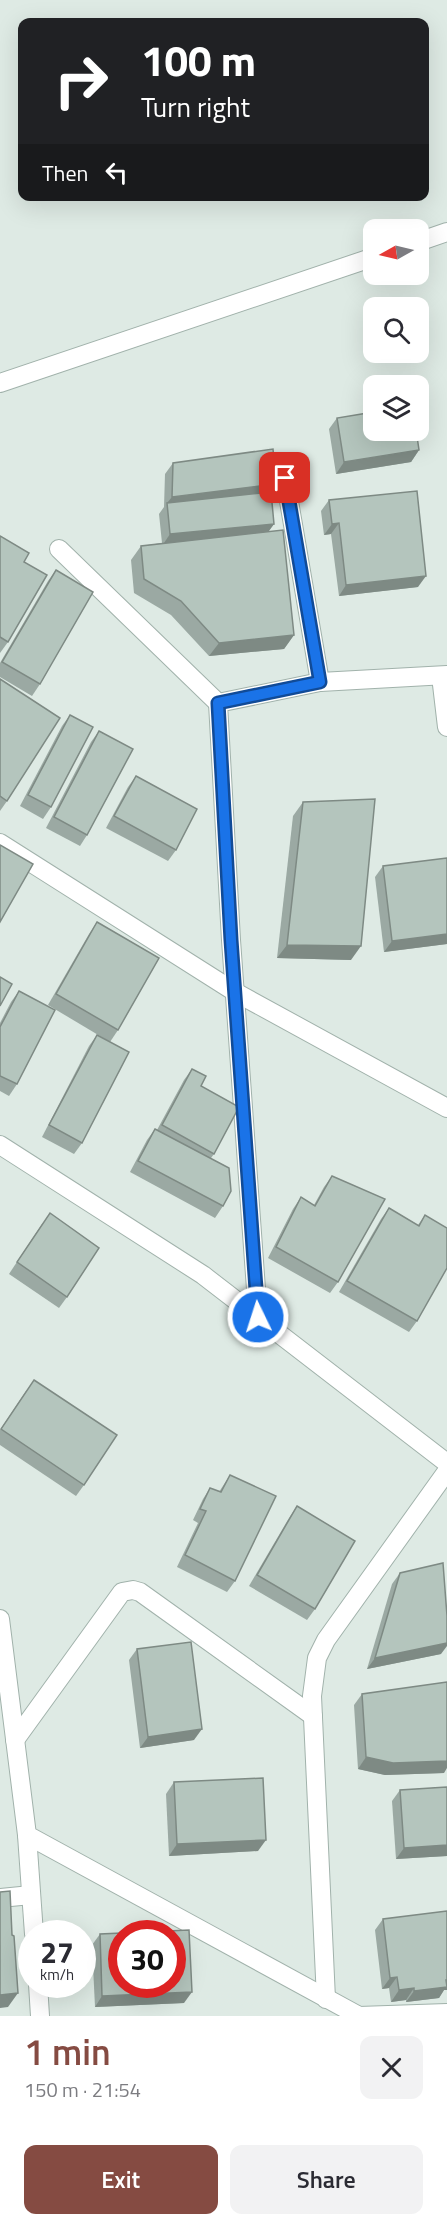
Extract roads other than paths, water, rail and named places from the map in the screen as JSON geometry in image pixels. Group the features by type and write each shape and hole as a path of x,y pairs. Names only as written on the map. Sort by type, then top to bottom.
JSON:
{"street":[{"path":"429,238 447,232"},
{"path":"0,383 363,261"},
{"path":"285,478 320,682"},
{"path":"59,549 218,703 235,992 258,1317"},
{"path":"218,703 320,682 444,675 447,727"},
{"path":"0,843 235,992 447,1108"},
{"path":"0,1145 203,1275 447,1463"},
{"path":"326,1999 312,1716 313,1676 317,1658 326,1640 447,1471"},
{"path":"15,1740 122,1592 127,1590 140,1592 312,1716"},
{"path":"0,1619 27,1835 33,1920"},
{"path":"27,1835 359,2016 447,2013"},
{"path":"0,1898 31,1895"},
{"path":"39,1998 40,2016"}]}
